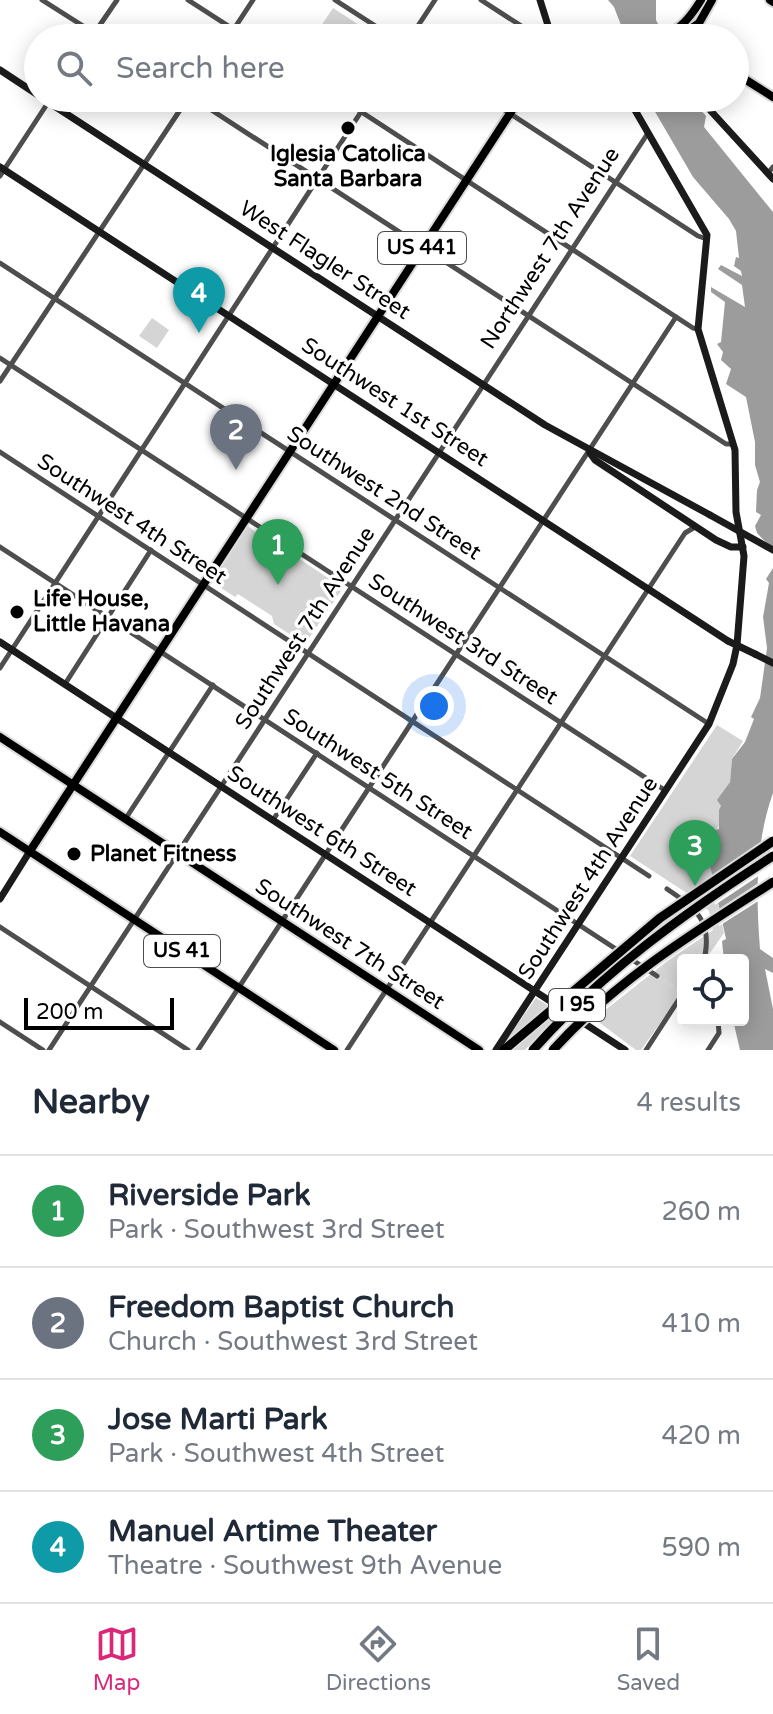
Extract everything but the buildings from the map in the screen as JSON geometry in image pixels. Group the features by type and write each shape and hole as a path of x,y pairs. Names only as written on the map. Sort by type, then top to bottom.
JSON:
{"highway":[{"path":"504,1050 630,940 773,841"},
{"name":"I 95","path":"533,1050 574,1007 644,945 773,856"},
{"name":"I 95","path":"553,1050 619,986 672,947 773,882"}],"main road":[{"path":"698,24 707,0"},
{"path":"686,24 707,0"},
{"path":"749,82 773,97"},
{"name":"US 441","path":"30,851 510,113"},
{"name":"Southwest 7th Street","path":"0,737 479,1050"},
{"name":"US 41","path":"0,832 334,1050"}],"street":[{"path":"42,0 76,24"},
{"path":"101,24 117,0"},
{"path":"188,0 226,24"},
{"path":"237,24 253,0"},
{"path":"335,0 372,24"},
{"path":"419,24 435,0"},
{"path":"481,0 518,24"},
{"path":"540,0 548,24"},
{"name":"West Flagler Street","path":"0,70 24,85"},
{"path":"1,171 37,112"},
{"name":"West Flagler Street","path":"66,112 589,451 773,550"},
{"path":"0,381 180,112"},
{"path":"212,112 726,444 734,444"},
{"path":"0,668 361,112 698,329 708,239 636,112"},
{"path":"712,112 771,173"},
{"path":"510,113 708,239"},
{"name":"Northwest 7th Avenue","path":"483,384 648,133"},
{"name":"Southwest 1st Street","path":"1,171 439,451 728,641 773,663"},
{"name":"Southwest 2nd Street","path":"0,263 709,724"},
{"path":"198,1050 676,317"},
{"name":"Southwest 4th Avenue","path":"496,1050 709,724 736,653 744,563 736,512 734,444 698,329"},
{"name":"Southwest 3rd Street","path":"0,358 666,791"},
{"name":"Southwest 7th Avenue","path":"46,1050 483,384"},
{"name":"West Flagler Street","path":"589,451 595,460 722,544 743,547"},
{"name":"Southwest 4th Street","path":"0,452 649,876"},
{"path":"347,1050 685,533 695,527"},
{"name":"Southwest 5th Street","path":"0,547 657,976"},
{"path":"65,684 151,550"},
{"name":"Southwest 6th Street","path":"0,642 625,1050"},
{"path":"125,819 213,685"},
{"path":"273,820 317,753"},
{"path":"0,899 30,851"},
{"path":"667,889 685,901 701,918 708,942 705,954"},
{"path":"0,927 188,1050"},
{"path":"646,1050 677,1002"},
{"path":"0,1022 46,1050"},
{"path":"708,1050 719,1033 718,1026"}],"shaded area":[{"path":"608,0 656,0 658,24 621,24"},
{"path":"333,8 358,24 322,24"},
{"path":"655,112 702,112 706,116 704,127 773,212 773,550 757,533 755,526 761,515 756,512 760,482 746,397 726,384 731,369 721,360 723,352 717,344 721,342 725,302 711,292 711,287 745,307 742,285 718,269 721,265 742,276 734,266 736,257 739,258 736,231 693,177"},
{"path":"152,318 169,330 157,348 139,336"},
{"path":"248,526 283,553 286,550 343,588 305,644 274,624 272,616 212,582"},
{"path":"773,568 773,793 763,831 758,890 760,949 773,958 773,973 765,969 773,1009 773,1050 740,1050 734,1026 749,1026 749,954 723,954 722,941 726,939 709,861 698,849 711,831 719,829 721,806 717,800 730,782 732,759 745,742 760,698 767,648 763,617 769,583 766,579"},
{"path":"717,725 743,741 732,759 730,782 718,800 722,815 720,822 699,853 709,860 724,933 709,954 678,954 713,930 709,911 696,899 630,856"},
{"path":"677,955 677,999 641,1050 636,1050 596,1020"},
{"path":"536,998 549,1006 504,1045 503,1044"},
{"path":"557,1012 525,1050 511,1050"}],"pier":[{"path":"763,856 763,873 715,905 712,890"},
{"path":"763,880 763,898 719,926 716,911"}],"tunnel":[{"path":"657,976 677,989"}],"place":[{"name":"Iglesia Catolica Santa Barbara","path":"348,128"},
{"name":"Manuel Artime Theater","path":"199,333"},
{"name":"Freedom Baptist Church","path":"236,470"},
{"name":"Riverside Park","path":"278,585"},
{"name":"Life House, Little Havana","path":"17,612"},
{"name":"Planet Fitness","path":"74,854"},
{"name":"Jose Marti Park","path":"695,886"}]}
